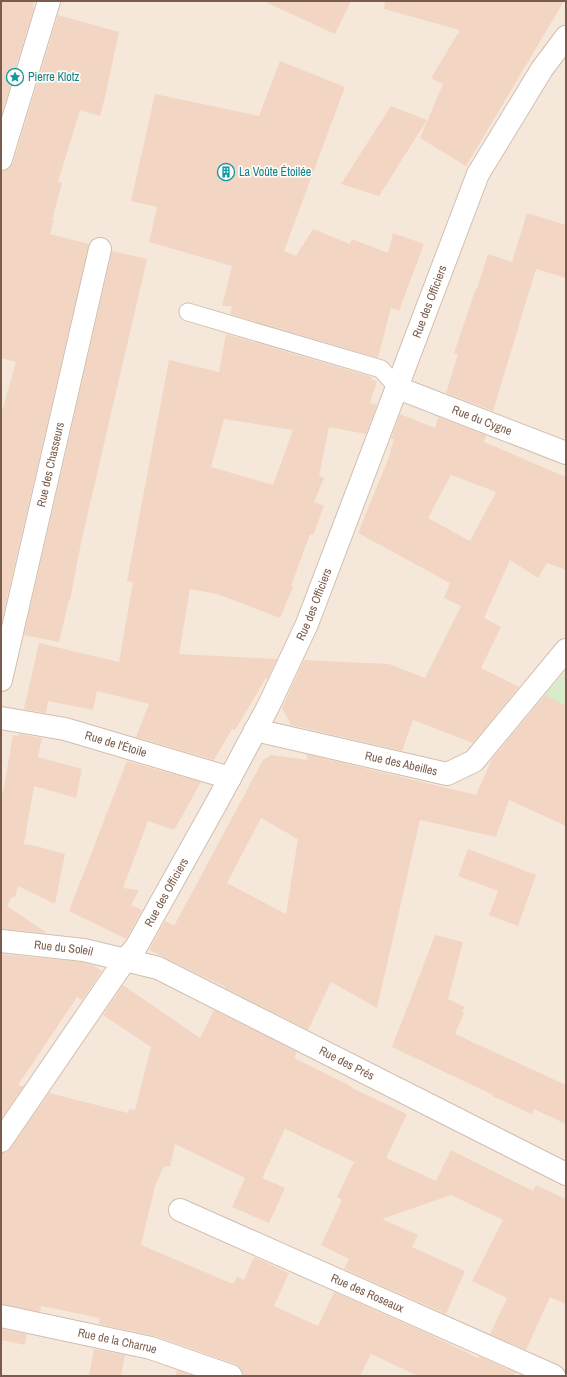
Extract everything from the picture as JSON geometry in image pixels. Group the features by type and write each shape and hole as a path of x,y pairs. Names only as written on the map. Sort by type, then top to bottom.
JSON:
{"street":[{"path":"1,159 49,1"},
{"name":"Rue des Officiers","path":"1,1141 125,960 136,947 268,707 307,624 398,388 478,174 542,70 566,37"},
{"name":"Rue des Chasseurs","path":"1,680 100,249"},
{"name":"Rue du Cygne","path":"398,388 566,452"},
{"name":"Rue des Abeilles","path":"255,730 447,774 474,761 566,650"},
{"name":"Rue de l'Étoile","path":"1,718 66,729 230,778"},
{"name":"Rue du Soleil","path":"1,941 84,950 125,960"},
{"name":"Rue des Prés","path":"125,960 158,968 566,1174"},
{"name":"Rue des Roseaux","path":"180,1210 554,1376"},
{"name":"Rue de la Charrue","path":"1,1316 151,1348 231,1376"}],"lane":[{"path":"188,312 381,368 398,388"}],"shaded area":[{"path":"1,1 566,1 566,1376 1,1376"}],"green space":[{"path":"566,671 566,712 561,704 544,695"}],"building":[{"path":"1,1 34,1 34,8 1,116"},
{"path":"263,1 351,1 335,34"},
{"path":"385,1 564,1 466,166 420,138 443,84 431,78 460,30 384,9"},
{"path":"58,15 119,32 100,116 80,110 58,182 62,183 52,220 54,220 50,234 89,244 1,624 1,415 16,362 1,358 1,171 9,168 13,163"},
{"name":"La Voûte Étoilée","path":"280,61 345,87 284,251 296,256 313,229 350,244 352,239 388,253 393,233 424,244 399,311 391,308 378,358 230,314 232,306 222,306 232,266 149,242 157,207 131,201 155,94 259,116"},
{"path":"391,106 427,120 379,196 341,184"},
{"path":"527,213 566,225 566,278 536,269 493,411 446,393 458,354 454,353 488,254 512,262"},
{"path":"112,251 147,259 81,543 70,600 59,642 24,635"},
{"path":"226,334 372,377 372,380 377,381 370,403 377,405 366,434 329,427 319,476 324,478 314,502 324,506 313,535 310,534 291,586 293,587 280,618 217,594 190,589 179,654 277,659 267,680 266,678 235,730 232,729 214,760 136,737 149,704 97,691 93,710 48,701 46,713 24,709 39,643 119,662 133,582 127,581 169,360 219,372","holes":["224,419 293,430 273,485 211,467"]},
{"path":"400,414 435,428 438,417 486,435 484,442 566,477 566,570 547,563 538,578 510,560 484,618 501,627 481,668 519,687 473,743 413,720 402,751 291,725 282,708 304,660 389,664 425,678 461,606 444,598 450,583 358,533 391,452 394,439 391,439","holes":["451,475 496,492 470,541 428,518"]},
{"path":"545,695 566,706 566,826 509,800 496,837 420,820 377,1008 331,982 308,1030 149,950 165,921 174,926 263,760 271,755 308,760 306,754 476,795 492,759","holes":["261,818 298,839 286,914 227,883"]},
{"path":"19,734 42,738 38,757 82,769 76,798 34,786 24,844 65,854 55,904 18,886 15,897 12,897 7,906 47,933 1,929 1,792 3,793 13,735 18,736"},
{"path":"127,761 201,782 174,830 148,821 123,888 139,890 131,905 142,910 126,939 69,911"},
{"path":"468,849 536,875 518,926 489,915 498,891 458,876"},
{"path":"435,935 463,942 448,999 465,1007 455,1034 566,1085 566,1124 534,1109 532,1114 392,1047"},
{"path":"1,954 82,962 93,965 102,971 82,1000 77,997 18,1085 24,1086 1,1119"},
{"path":"123,985 200,1038 214,1010 297,1052 294,1058 407,1114 386,1158 436,1181 451,1150 533,1191 536,1185 566,1199 566,1304 550,1297 526,1350 490,1334 507,1298 472,1281 503,1220 451,1195 382,1219 418,1235 412,1247 465,1271 446,1314 344,1269 349,1259 321,1245 342,1200 337,1197 354,1162 285,1129 262,1178 285,1188 269,1223 232,1207 245,1178 175,1144 170,1167 164,1166 155,1186 141,1245 233,1284 237,1277 244,1280 254,1257 289,1273 274,1306 318,1326 334,1292 478,1358 479,1356 516,1373 514,1375 516,1376 418,1376 371,1354 360,1376 243,1376 241,1368 235,1364 155,1336 99,1324 100,1318 41,1306 40,1312 1,1304 1,1153 7,1152 11,1148 49,1093 128,1113 129,1109 135,1110 151,1047 103,1015"},
{"path":"1,1329 27,1334 25,1345 1,1340"},
{"path":"94,1349 125,1355 121,1376 89,1376"},
{"path":"177,1370 193,1376 176,1376"}],"place":[{"name":"Pierre Klotz","path":"15,77"},
{"name":"La Voûte Étoilée","path":"226,172"}]}
